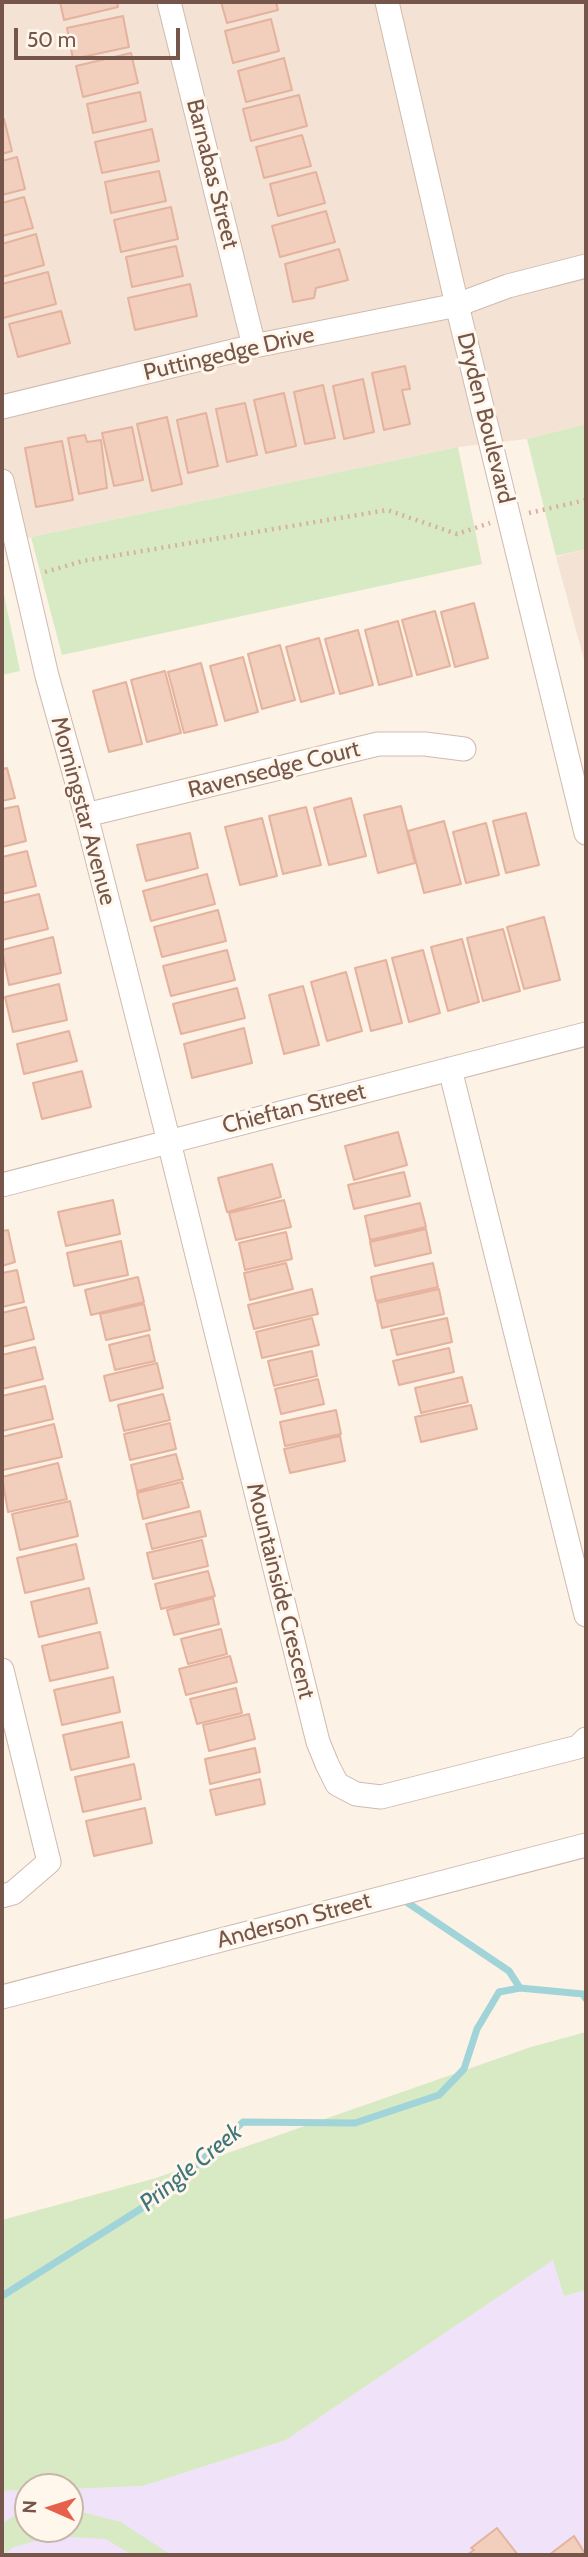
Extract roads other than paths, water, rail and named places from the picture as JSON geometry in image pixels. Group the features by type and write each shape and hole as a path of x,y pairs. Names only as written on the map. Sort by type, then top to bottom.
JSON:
{"street":[{"name":"Barnabas Street","path":"169,2 254,346"},
{"name":"Dryden Boulevard","path":"387,2 457,305 586,834"},
{"name":"Puttingedge Drive","path":"2,407 254,346 457,305 508,286 586,266"},
{"name":"Morningstar Avenue","path":"2,481 47,676 86,815 169,1142"},
{"name":"Ravensedge Court","path":"86,815 378,744 425,744 464,749"},
{"name":"Chieftan Street","path":"2,1185 586,1034"},
{"path":"450,1069 586,1615"},
{"name":"Mountainside Crescent","path":"169,1142 318,1742 337,1784 356,1794 382,1797 578,1747 586,1739"},
{"path":"2,1670 49,1862 13,1893 2,1896"},
{"name":"Anderson Street","path":"2,1997 586,1845"}],"waterway":[{"path":"405,1901 509,1971 520,1988"},
{"name":"Pringle Creek","path":"2,2296 166,2193 243,2122 355,2123 439,2095 464,2069 477,2029 499,1992 520,1988 583,1994 586,1999"}]}
